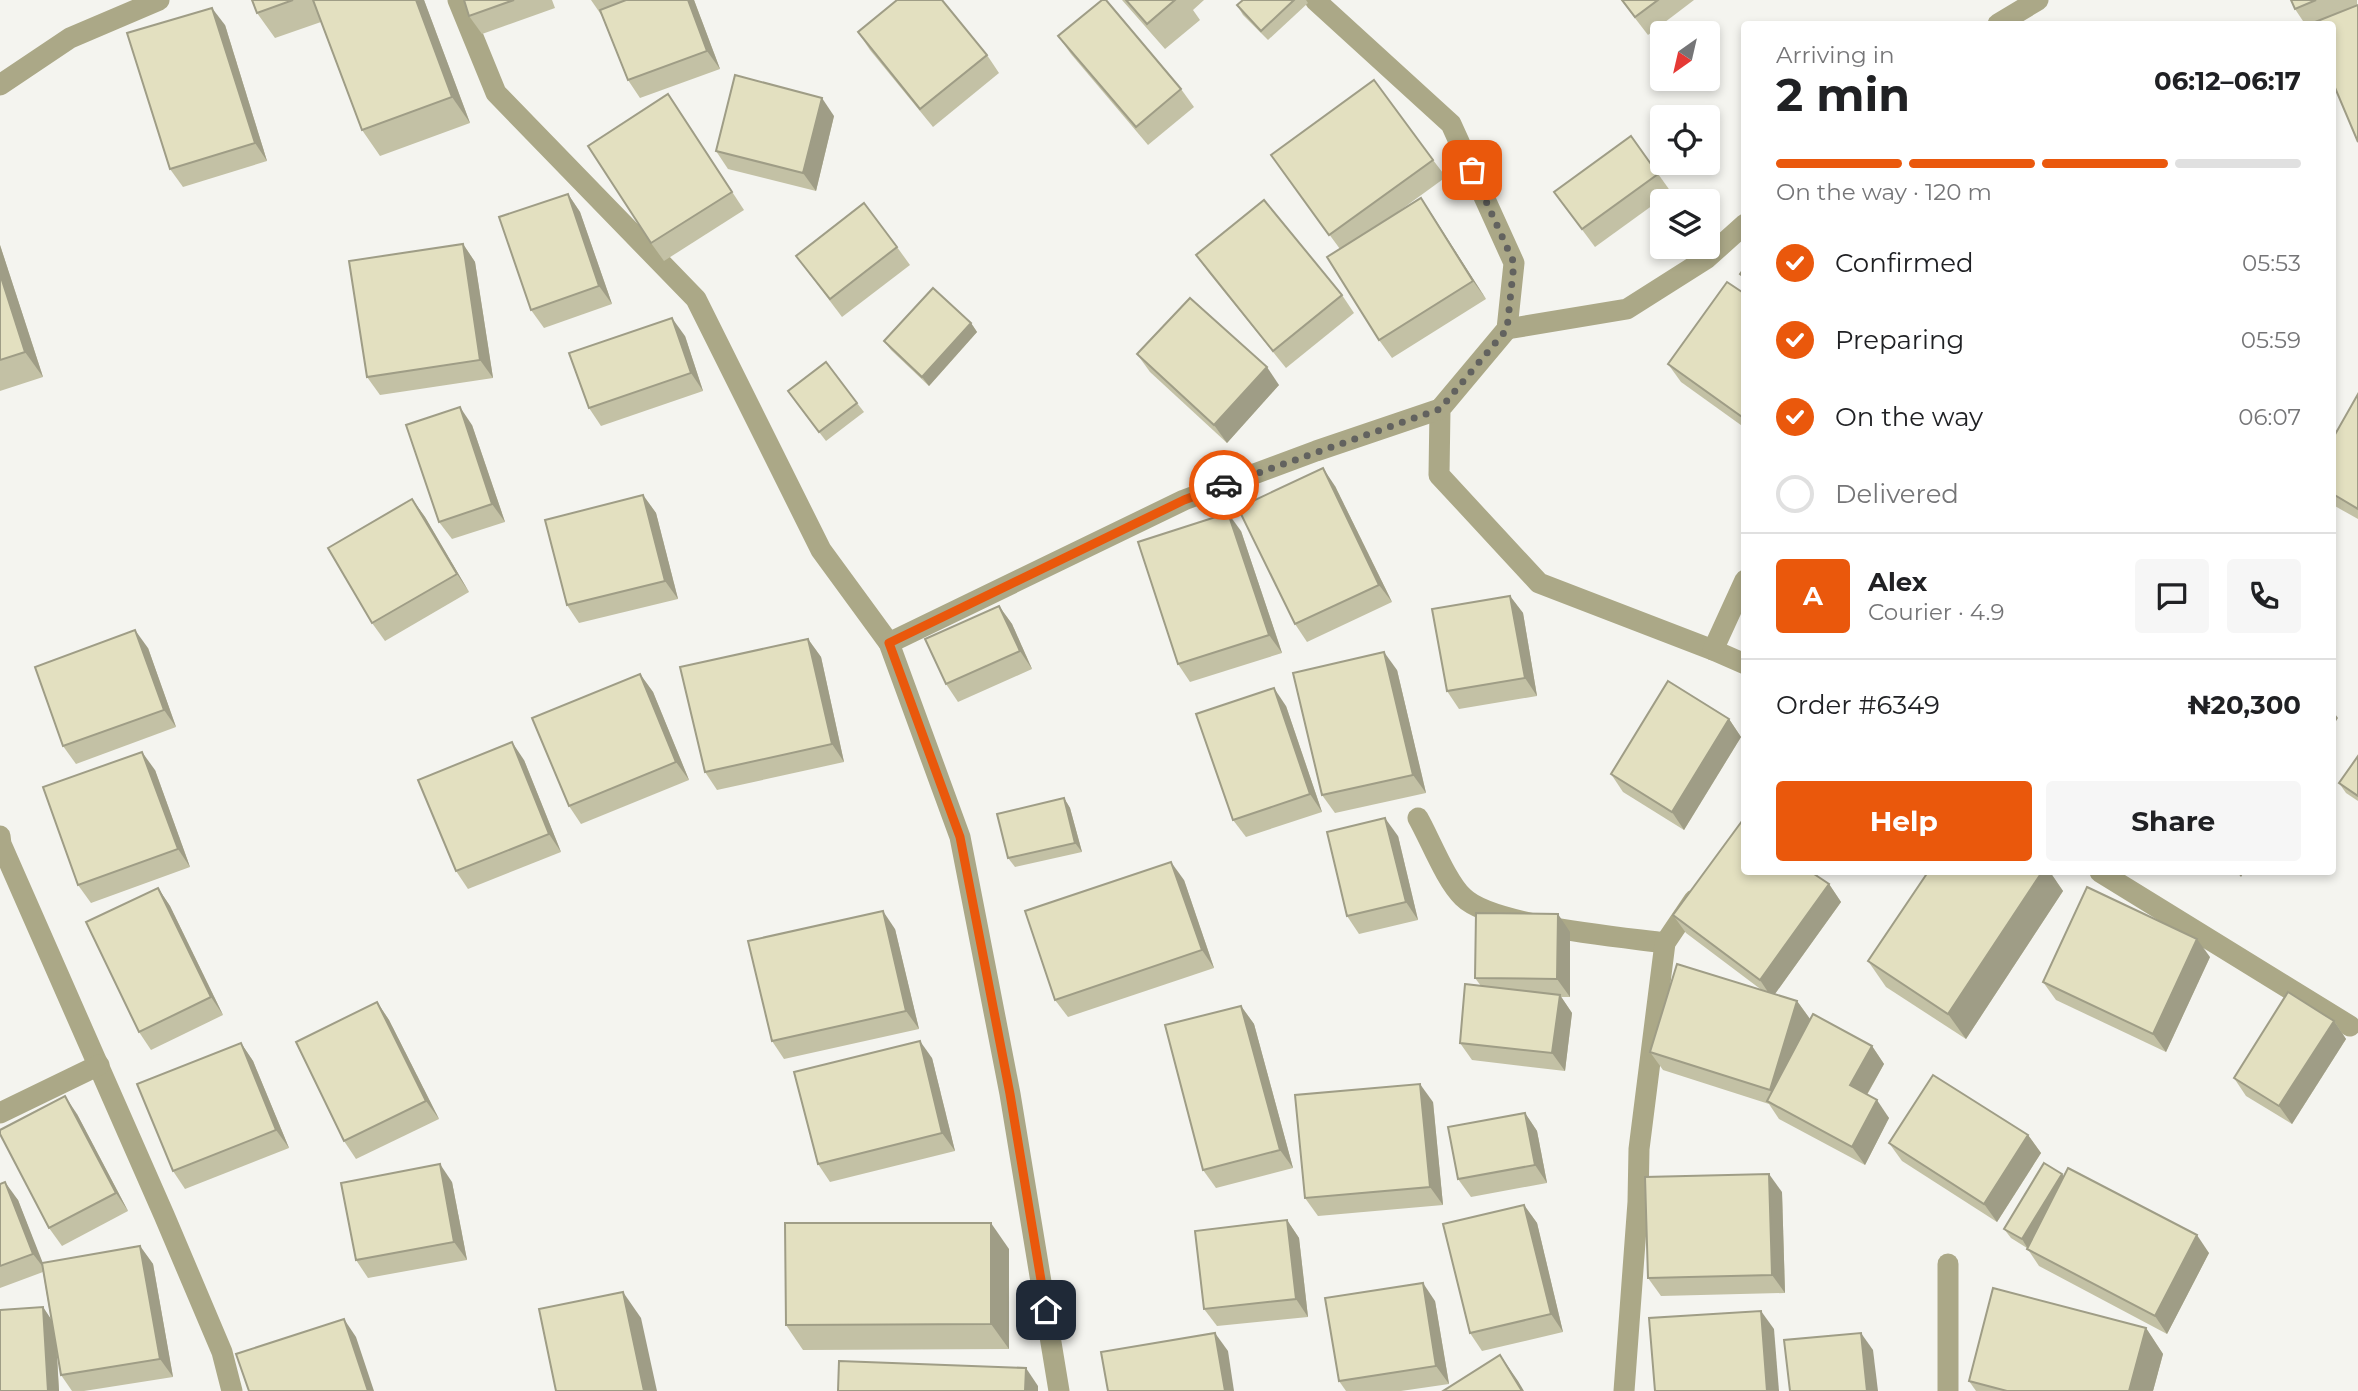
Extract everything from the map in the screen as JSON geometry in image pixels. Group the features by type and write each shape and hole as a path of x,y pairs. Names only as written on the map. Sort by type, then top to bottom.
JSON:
{"street":[{"path":"0,85 70,38 159,0"},
{"path":"458,0 496,93 696,299 821,550 889,643 960,837 1010,1094 1059,1391"},
{"path":"889,643 1184,500 1440,409 1507,329 1514,263 1451,124 1315,0"},
{"path":"2003,21 2038,0"},
{"path":"1507,329 1627,309 1706,259 1741,228"},
{"path":"1440,409 1439,475 1539,583 1741,662"},
{"path":"1713,650 1741,589"},
{"path":"1418,818 1462,897 1479,909 1547,927 1665,943"},
{"path":"0,836 222,1352 232,1391"},
{"path":"2105,875 2350,1026"},
{"path":"1625,1391 1639,1149 1665,943 1703,886"},
{"path":"0,1113 99,1065"},
{"path":"1948,1264 1948,1391"}],"building":[{"path":"252,0 293,0 257,13"},
{"path":"313,0 416,0 452,97 362,130"},
{"path":"464,0 514,0 469,16"},
{"path":"626,0 688,0 707,51 628,80 600,10"},
{"path":"897,0 942,0 987,55 920,109 858,32"},
{"path":"1102,0 1106,0 1181,89 1136,127 1058,36"},
{"path":"1126,0 1175,0 1147,24"},
{"path":"1243,0 1294,0 1261,31 1237,5"},
{"path":"1622,0 1658,0 1635,17"},
{"path":"2291,0 2316,0 2295,9"},
{"path":"2358,5 2358,142 2336,90 2336,21 2318,21"},
{"path":"212,8 255,143 170,169 127,33"},
{"path":"735,75 822,98 803,173 716,151"},
{"path":"1374,80 1433,160 1329,235 1271,155"},
{"path":"668,94 732,192 651,243 588,146"},
{"path":"1631,136 1650,163 1650,175 1657,175 1582,229 1554,192"},
{"path":"568,194 599,286 531,310 499,217"},
{"path":"1421,198 1473,281 1379,340 1327,257"},
{"path":"1264,200 1342,295 1273,351 1196,255"},
{"path":"864,203 897,247 830,299 796,256"},
{"path":"463,244 480,360 367,377 349,261"},
{"path":"0,274 25,352 0,360"},
{"path":"1727,282 1741,291 1741,416 1668,364"},
{"path":"933,288 971,323 922,377 884,341"},
{"path":"1190,298 1267,367 1214,425 1137,354"},
{"path":"672,318 691,373 589,408 569,353"},
{"path":"826,362 857,403 819,432 788,391"},
{"path":"2358,394 2358,509 2336,496 2336,433"},
{"path":"460,407 492,504 439,522 406,425"},
{"path":"1323,468 1379,585 1295,624 1238,508"},
{"path":"643,495 665,581 567,605 545,520"},
{"path":"412,499 457,574 372,623 328,548"},
{"path":"1228,513 1269,635 1178,664 1138,542"},
{"path":"1510,596 1525,678 1447,691 1432,609"},
{"path":"999,606 1020,651 946,684 925,639"},
{"path":"135,630 164,710 63,746 35,667"},
{"path":"808,639 832,744 705,772 680,667"},
{"path":"1384,652 1413,775 1322,795 1293,673"},
{"path":"640,674 676,762 569,806 532,718"},
{"path":"1668,681 1729,719 1672,812 1611,774"},
{"path":"1274,688 1310,794 1233,820 1196,714"},
{"path":"512,742 549,834 456,871 418,780"},
{"path":"142,752 178,849 78,885 43,787"},
{"path":"2358,756 2358,796 2339,783"},
{"path":"1064,798 1075,843 1008,858 997,814"},
{"path":"1385,818 1406,902 1347,916 1327,832"},
{"path":"1741,822 1741,875 1816,875 1829,884 1760,980 1673,915"},
{"path":"1171,862 1202,950 1055,1000 1025,911"},
{"path":"1926,875 2040,875 1948,1014 1868,961"},
{"path":"2087,887 2197,939 2153,1034 2043,982"},
{"path":"158,888 211,997 139,1032 86,922"},
{"path":"883,911 906,1011 772,1041 748,941"},
{"path":"1476,913 1558,914 1557,979 1475,978"},
{"path":"1677,964 1797,1001 1770,1090 1650,1052"},
{"path":"1465,984 1560,995 1552,1053 1460,1043"},
{"path":"2288,992 2334,1021 2279,1106 2234,1078"},
{"path":"377,1002 426,1101 344,1141 296,1042"},
{"path":"1241,1006 1280,1150 1203,1170 1165,1025"},
{"path":"1813,1014 1872,1046 1850,1085 1877,1100 1852,1147 1767,1101"},
{"path":"920,1041 942,1133 818,1164 794,1072"},
{"path":"241,1043 276,1130 173,1171 137,1084"},
{"path":"1933,1075 2028,1135 1984,1204 1889,1143"},
{"path":"1420,1084 1430,1187 1305,1198 1295,1095"},
{"path":"65,1096 116,1193 49,1228 0,1130"},
{"path":"1525,1113 1535,1165 1458,1179 1448,1127"},
{"path":"2044,1163 2062,1174 2022,1239 2004,1229"},
{"path":"440,1164 454,1242 356,1260 341,1183"},
{"path":"2068,1168 2197,1235 2155,1316 2027,1249"},
{"path":"1769,1174 1772,1275 1648,1278 1645,1177"},
{"path":"5,1182 33,1254 0,1266 0,1184"},
{"path":"1524,1205 1551,1314 1470,1333 1443,1224"},
{"path":"1287,1220 1296,1299 1204,1309 1195,1231"},
{"path":"785,1223 991,1223 991,1324 786,1325"},
{"path":"140,1246 160,1359 61,1375 42,1263"},
{"path":"1423,1283 1436,1366 1339,1381 1325,1298"},
{"path":"1993,1288 2146,1328 2129,1391 2007,1391 1969,1381"},
{"path":"623,1292 644,1391 556,1391 539,1309"},
{"path":"43,1307 48,1391 0,1391 0,1310"},
{"path":"1761,1311 1767,1391 1655,1391 1649,1318"},
{"path":"344,1319 368,1391 249,1391 236,1354"},
{"path":"1215,1333 1225,1391 1108,1391 1101,1352"},
{"path":"1861,1333 1867,1391 1790,1391 1784,1340"},
{"path":"1500,1355 1522,1391 1443,1391"},
{"path":"839,1361 1026,1368 1025,1391 838,1391"}],"way so far":[{"path":"1224,485 1440,409 1507,329 1514,263 1472,170"}],"route":[{"path":"1046,1310 1010,1094 960,837 889,643 1184,500 1224,485"}]}
